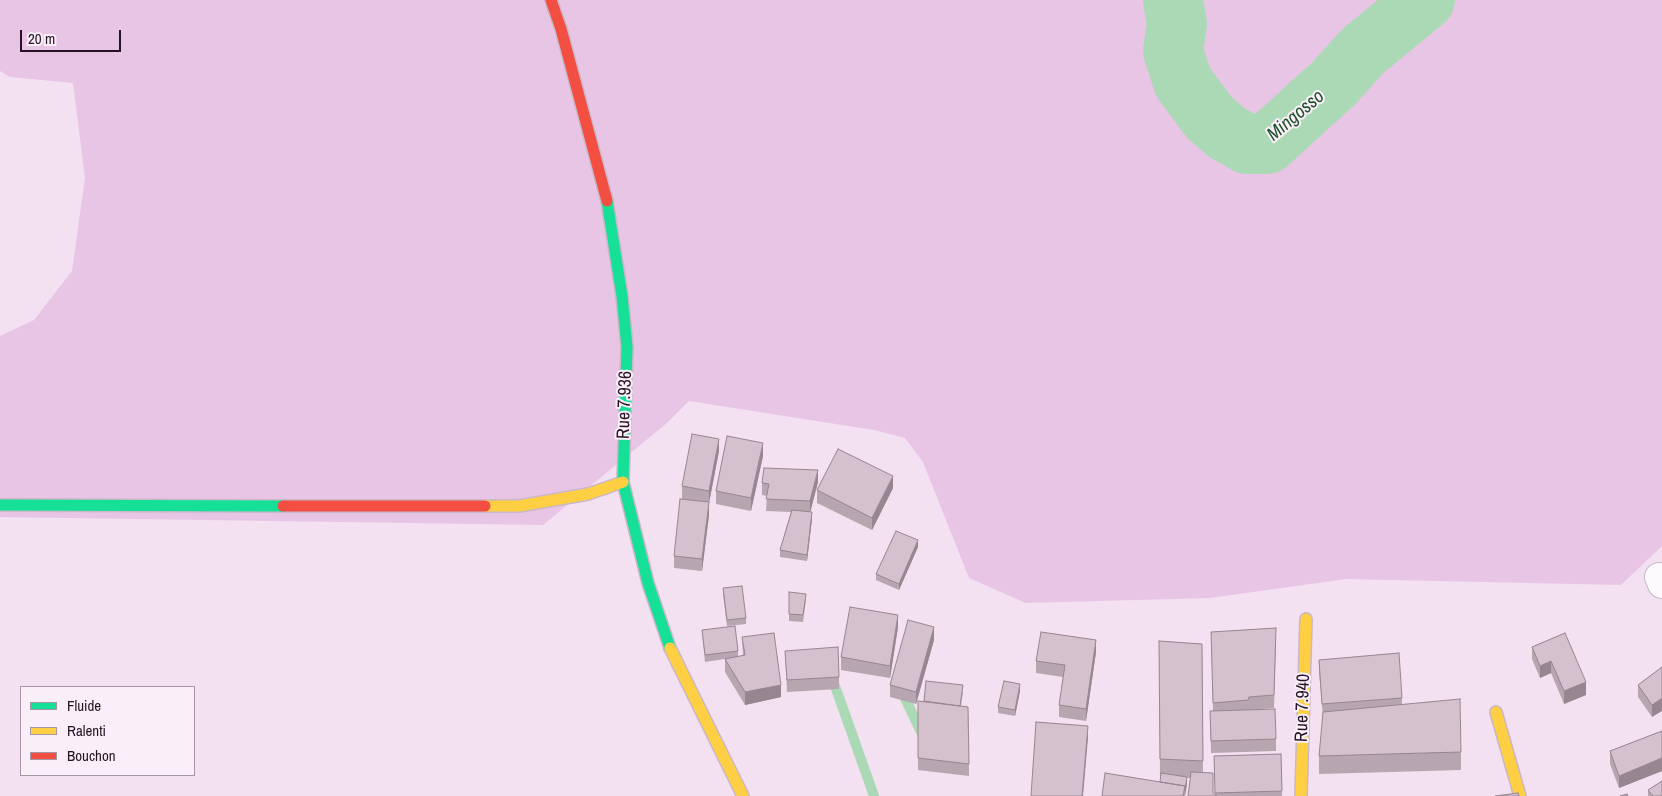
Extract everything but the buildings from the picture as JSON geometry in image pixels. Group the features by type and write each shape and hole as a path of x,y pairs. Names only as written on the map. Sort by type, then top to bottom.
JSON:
{"street":[{"name":"Rue 7.936","path":"551,0 561,30 607,201 622,296 627,347 623,482 648,584 671,648 743,796"},
{"path":"0,505 421,508 519,506 588,494 623,482"},
{"name":"Rue 7.940","path":"1301,796 1306,619"},
{"path":"1496,712 1520,796"}],"shaded area":[{"path":"0,0 1662,0 1662,546 1621,585 1346,579 1210,598 1026,603 969,578 923,462 905,438 874,430 689,401 667,423 543,525 0,517 0,336 34,320 72,271 85,178 73,83 10,77 0,71"}],"waterway":[{"name":"Mingosso","path":"1173,0 1177,24 1173,51 1183,82 1209,117 1226,132 1247,144 1267,144 1333,84 1364,50 1425,0"},
{"path":"835,686 874,796"},
{"path":"903,694 923,736"}],"traffic: fast":[{"path":"607,201 622,296 627,347 623,482 648,583 670,648"},
{"path":"0,505 283,506"}],"traffic: slow":[{"path":"485,506 519,506 588,494 623,482"},
{"path":"1301,796 1306,619"},
{"path":"670,648 743,796"},
{"path":"1496,712 1520,796"}],"traffic: jam":[{"path":"551,0 561,29 607,201"},
{"path":"283,506 485,506"}]}
